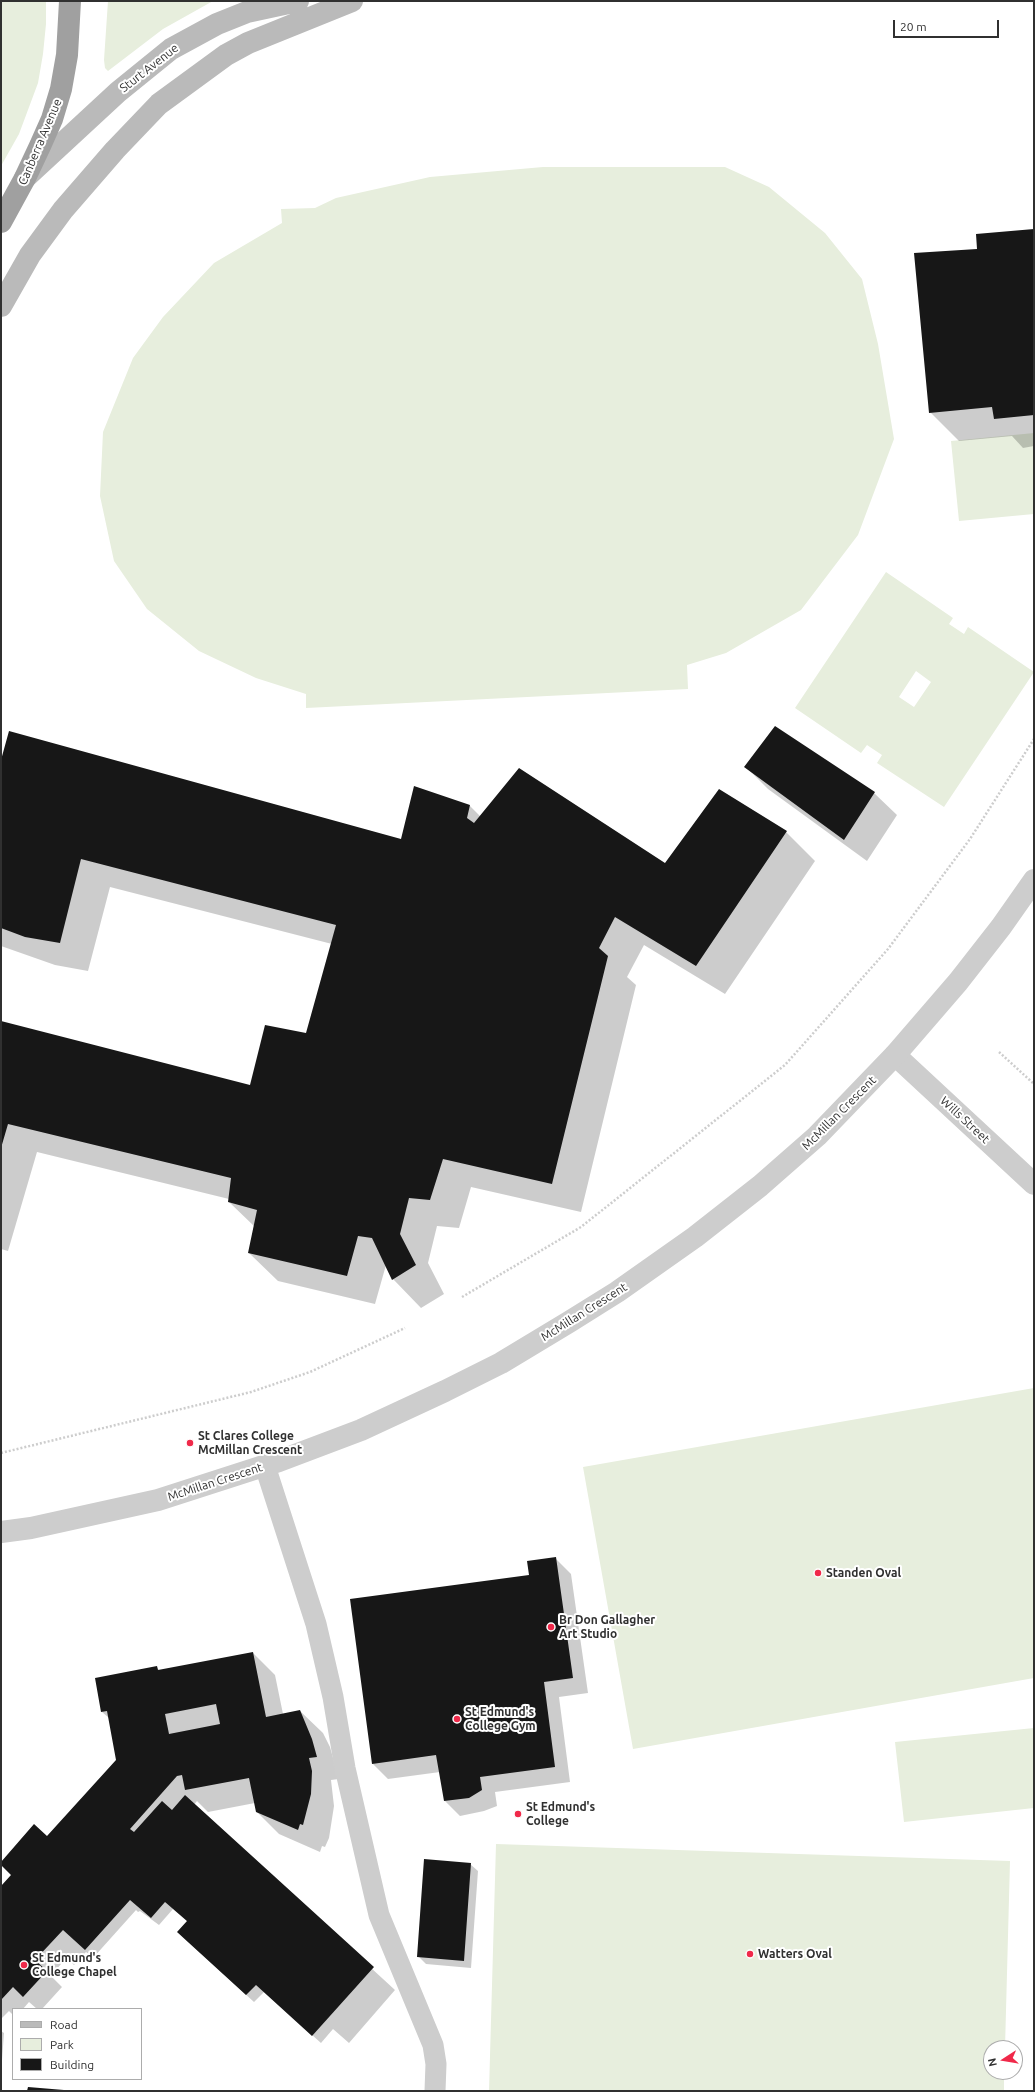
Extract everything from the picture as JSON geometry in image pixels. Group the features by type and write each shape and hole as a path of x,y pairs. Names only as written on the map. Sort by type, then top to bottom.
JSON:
{"highway":[{"name":"Canberra Avenue","path":"4,215 25,178 52,119 61,89 67,55 70,1"}],"main road":[{"name":"Sturt Avenue","path":"25,178 118,92 171,49 217,24 247,12 298,1"},
{"path":"1,306 30,255 63,210 115,150 160,104 220,59 248,43 352,1"}],"street":[{"name":"McMillan Crescent","path":"1,1532 31,1528 158,1500 265,1466 361,1430 456,1386 520,1352 617,1292 695,1236 783,1167 840,1114 895,1055 980,954 1034,880"},
{"name":"Wills Street","path":"895,1055 1034,1184"}],"lane":[{"path":"265,1466 300,1570 318,1631 333,1697 345,1768 379,1915 433,2045 436,2064 435,2091"}],"path":[{"path":"462,1297 581,1227 785,1065 888,949 970,839 1034,739"},
{"path":"999,1052 1034,1084"},
{"path":"1,1453 251,1392 310,1372 404,1328"}],"green space":[{"path":"1,1 46,1 46,24 38,83 19,134 1,166"},
{"path":"108,1 213,1 163,29 108,71 105,68 104,60"},
{"path":"543,167 725,167 769,187 825,233 862,279 878,344 894,439 858,535 801,610 726,653 687,665 688,689 306,708 306,694 256,678 199,651 147,609 114,561 100,496 103,432 133,358 163,317 214,263 282,223 281,209 315,208 336,198 430,177"},
{"path":"1034,433 1034,514 959,521 951,441"},
{"path":"886,572 953,618 949,624 964,634 968,627 1034,672 944,807 877,763 882,755 867,745 861,753 795,708","holes":["916,671 931,682 914,707 899,697"]},
{"name":"Standen Oval","path":"1034,1388 1034,1678 633,1749 583,1467"},
{"path":"1034,1728 1034,1808 904,1822 895,1742"},
{"name":"Watters Oval","path":"496,1844 1010,1861 1005,2040 983,2040 983,2080 1004,2080 1004,2091 489,2091"}],"building":[{"path":"1034,229 1034,415 994,419 992,407 929,413 914,253 977,249 976,234"},
{"path":"775,726 875,792 844,840 744,767"},
{"path":"9,731 401,839 414,786 470,805 467,818 474,823 519,768 665,863 719,789 787,831 696,966 615,917 599,948 608,956 552,1184 443,1159 430,1200 409,1198 400,1234 416,1265 392,1280 372,1238 358,1236 347,1276 248,1253 257,1210 228,1202 231,1178 8,1124 1,1148 1,1021 250,1085 265,1025 306,1033 336,925 81,859 60,943 25,937 1,928 1,760"},
{"name":"St Edmund's College Gym","path":"556,1557 573,1678 544,1682 555,1767 480,1777 482,1790 469,1798 444,1801 436,1755 372,1764 350,1599 529,1575 527,1561"},
{"path":"253,1652 266,1717 300,1710 312,1739 317,1757 309,1758 312,1771 311,1794 303,1825 300,1824 298,1830 256,1812 249,1778 185,1790 182,1775 177,1776 130,1829 134,1832 162,1801 172,1810 185,1795 374,1967 312,2036 256,1985 246,1995 177,1932 187,1921 165,1902 151,1918 130,1900 85,1950 63,1930 35,1960 47,1971 23,1997 13,1987 1,2000 1,1886 11,1875 1,1865 1,1862 34,1824 47,1836 116,1760 107,1711 101,1712 95,1678 157,1666 158,1670","holes":["216,1704 220,1724 169,1734 165,1714"]},
{"path":"424,1859 471,1863 464,1961 417,1957"},
{"path":"28,2087 64,2090 64,2091 27,2091"}],"place":[{"name":"St Clares College McMillan Crescent","path":"190,1443"},
{"name":"Standen Oval","path":"818,1573"},
{"name":"Br Don Gallagher Art Studio","path":"551,1627"},
{"name":"St Edmund's College Gym","path":"457,1719"},
{"name":"St Edmund's College","path":"518,1814"},
{"name":"Watters Oval","path":"750,1954"},
{"name":"St Edmund's College Chapel","path":"24,1965"}]}
